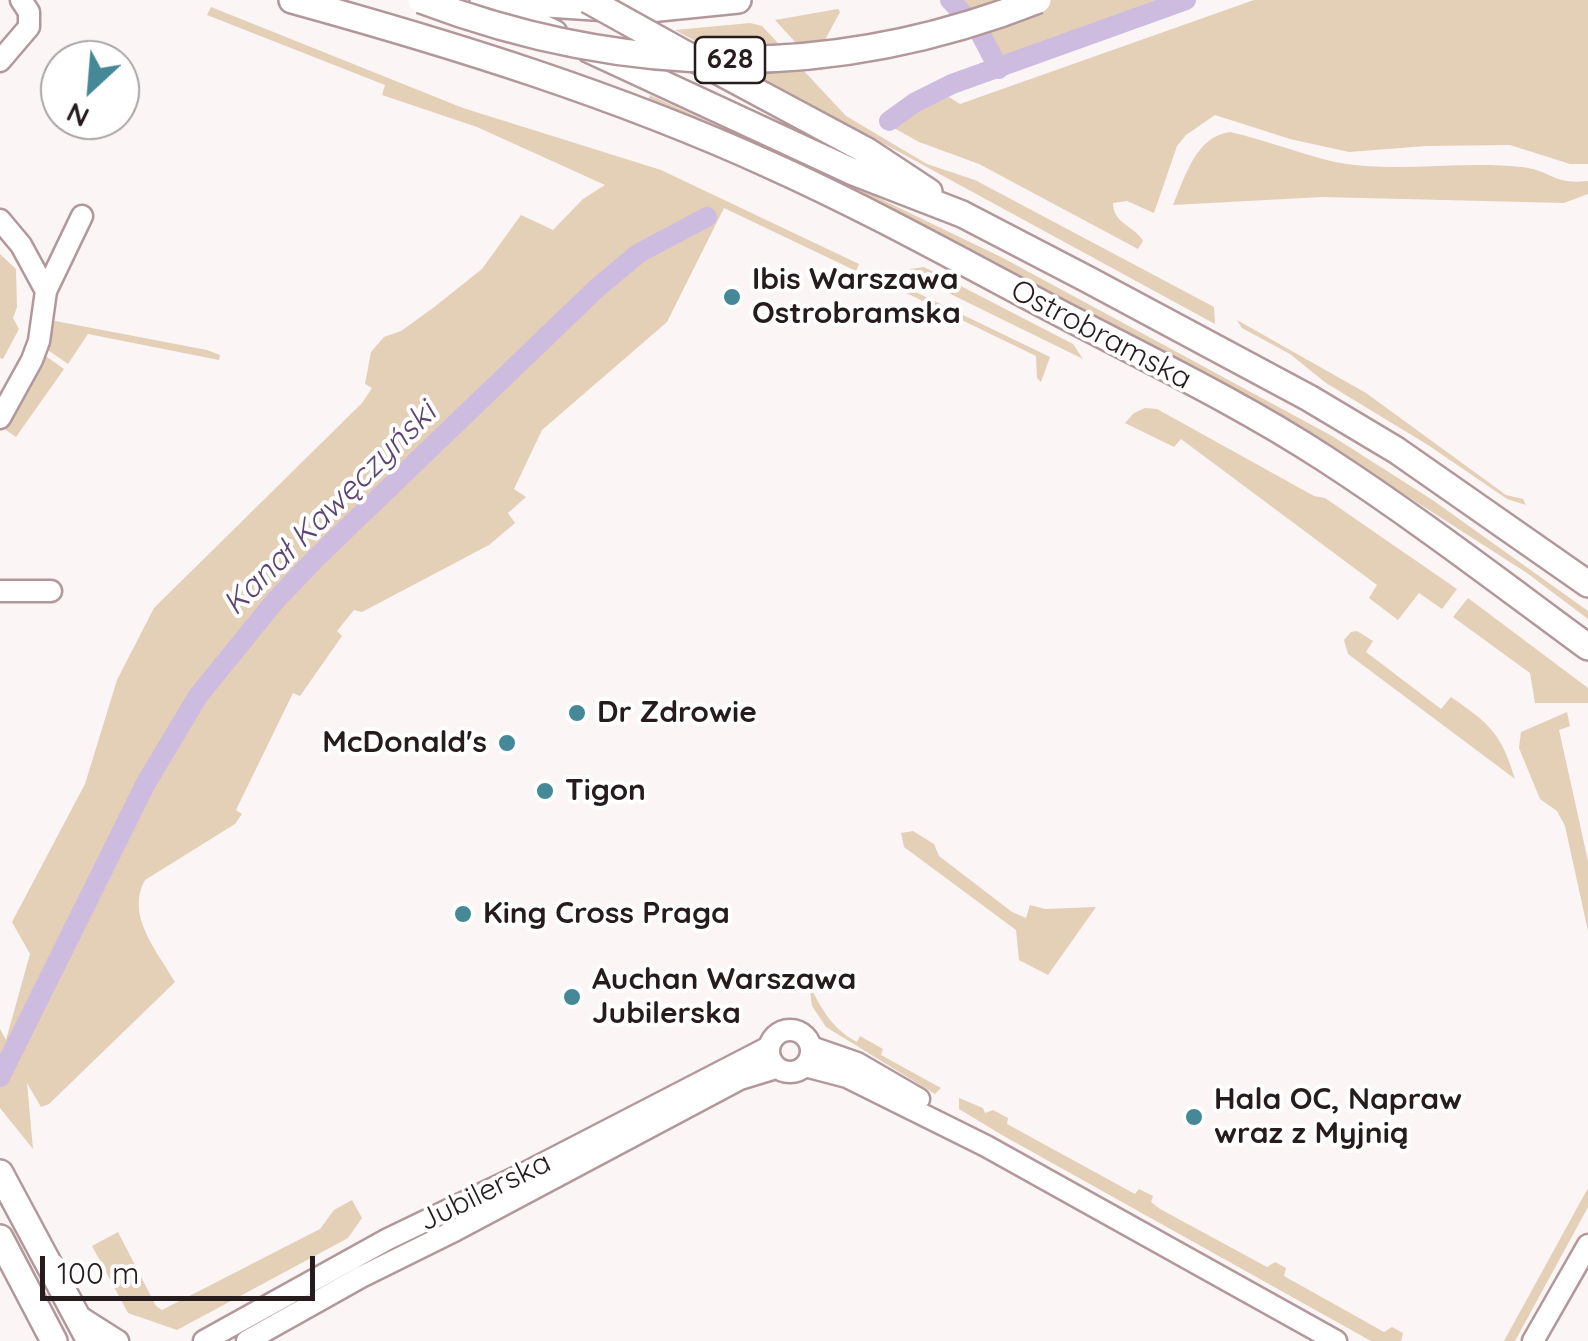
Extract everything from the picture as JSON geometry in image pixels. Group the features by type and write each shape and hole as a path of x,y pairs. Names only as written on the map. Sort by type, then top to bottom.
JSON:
{"main road":[{"name":"Ostrobramska","path":"292,0 502,61 612,99 770,165 837,198 1134,352 1321,456 1436,534 1588,647"},
{"name":"628","path":"421,0 519,32 586,47 685,59 747,61 830,56 899,44 979,22 1038,0"},
{"name":"Ostrobramska","path":"486,0 869,179 962,214 1368,432 1588,584"},
{"path":"486,0 639,10 738,0"},
{"path":"588,0 867,151 962,214"},
{"path":"0,1173 90,1341"},
{"path":"0,1238 54,1341"}],"street":[{"path":"0,61 27,32 25,6"},
{"path":"0,418 39,341 46,291 82,216"},
{"path":"0,220 21,245 46,291"},
{"path":"0,591 51,591"},
{"path":"808,1057 789,1072 776,1068 768,1047 775,1035 788,1029 802,1032 808,1057 986,1146 1336,1341"},
{"name":"Jubilerska","path":"204,1341 404,1231 526,1174 768,1047"},
{"name":"Jubilerska","path":"247,1341 361,1277 716,1092 776,1068"},
{"path":"1533,1341 1579,1278 1588,1245"},
{"path":"74,1313 118,1341"}],"shaded area":[{"path":"958,0 1158,0 1010,58 1000,54"},
{"path":"1254,0 1588,0 1588,164 1570,164 1510,145 1349,152 1290,139 1215,115 1177,146 1154,213 1127,201 1113,203 1120,220 1143,241 1138,249 979,164 919,142 892,127 913,112 949,97 960,104"},
{"path":"211,7 463,108 661,170 859,264 856,271 724,208 667,322 542,430 514,489 526,497 508,513 515,523 489,545 362,612 354,610 337,631 342,636 300,696 293,693 236,810 242,814 235,824 145,880 140,893 141,919 175,982 49,1104 41,1107 27,1083 33,1149 0,1108 0,1029 6,1040 30,954 12,922 85,784 117,680 154,608 362,403 372,388 365,384 371,352 384,337 401,331 482,269 521,215 553,230 583,199 605,185 477,127 382,95 385,85 207,15"},
{"path":"838,9 840,12 820,49 822,71 775,20"},
{"path":"750,23 762,26 846,116 927,164 975,180 1214,307 1215,324 675,30"},
{"path":"650,95 773,151 775,148 1003,258 1332,436 1434,501 1588,611 1588,619 1527,573 1315,437 872,200 647,102"},
{"path":"1230,132 1322,159 1358,165 1498,165 1531,169 1567,181 1588,181 1588,194 1564,203 1322,197 1173,205 1200,149 1218,135"},
{"path":"0,254 16,269 17,307 13,318 19,329 3,359 0,358"},
{"path":"924,267 1073,344 1083,359 918,278 910,269"},
{"path":"901,285 1050,357 1041,382 1037,378 1036,356 896,288"},
{"path":"50,320 207,350 220,355 219,360 88,334 68,364 45,348"},
{"path":"1237,320 1366,393 1506,495 1523,499 1526,505 1507,499 1326,383 1290,354 1242,328"},
{"path":"43,354 64,369 16,437 3,428"},
{"path":"1145,408 1157,409 1314,496 1325,498 1457,589 1442,609 1419,593 1398,620 1369,598 1377,585 1181,439 1174,447 1125,423"},
{"path":"1468,598 1588,688 1588,703 1535,703 1530,673 1453,617"},
{"path":"1357,631 1373,641 1366,652 1441,709 1451,697 1485,723 1505,751 1515,779 1348,654 1344,640"},
{"path":"1567,712 1570,726 1559,730 1588,861 1588,931 1565,826 1557,811 1540,799 1519,748 1521,732"},
{"path":"913,831 934,844 939,856 1012,912 1026,918 1030,905 1045,909 1096,907 1048,975 1019,960 1016,930 904,847 901,833"},
{"path":"809,983 822,1009 841,1031 857,1042 860,1036 883,1049 881,1055 941,1088 935,1094 826,1027 812,1006"},
{"path":"959,1098 983,1108 985,1113 993,1110 1008,1118 1007,1124 1135,1194 1139,1189 1153,1196 1151,1202 1160,1209 1267,1267 1275,1262 1286,1268 1284,1276 1384,1332 1392,1327 1403,1333 1401,1341 1371,1341 1002,1135 959,1109"},
{"path":"1588,1188 1588,1207 1515,1341 1504,1341"},
{"path":"352,1200 362,1218 348,1238 177,1330 128,1313 92,1246 118,1232 156,1306 162,1310 320,1229 334,1210"}],"waterway":[{"path":"950,0 979,31 999,69"},
{"path":"889,121 952,84 1186,0"},
{"name":"Kanał Kawęczyński","path":"0,1077 146,783 198,696 275,601 597,288 639,253 707,217"}],"place":[{"name":"Ibis Warszawa Ostrobramska","path":"732,297"},
{"name":"Dr Zdrowie","path":"577,713"},
{"name":"McDonald's","path":"507,743"},
{"name":"Tigon","path":"545,791"},
{"name":"King Cross Praga","path":"463,914"},
{"name":"Auchan Warszawa Jubilerska","path":"572,997"},
{"name":"Hala OC, Napraw wraz z Myjnią","path":"1194,1117"}]}
